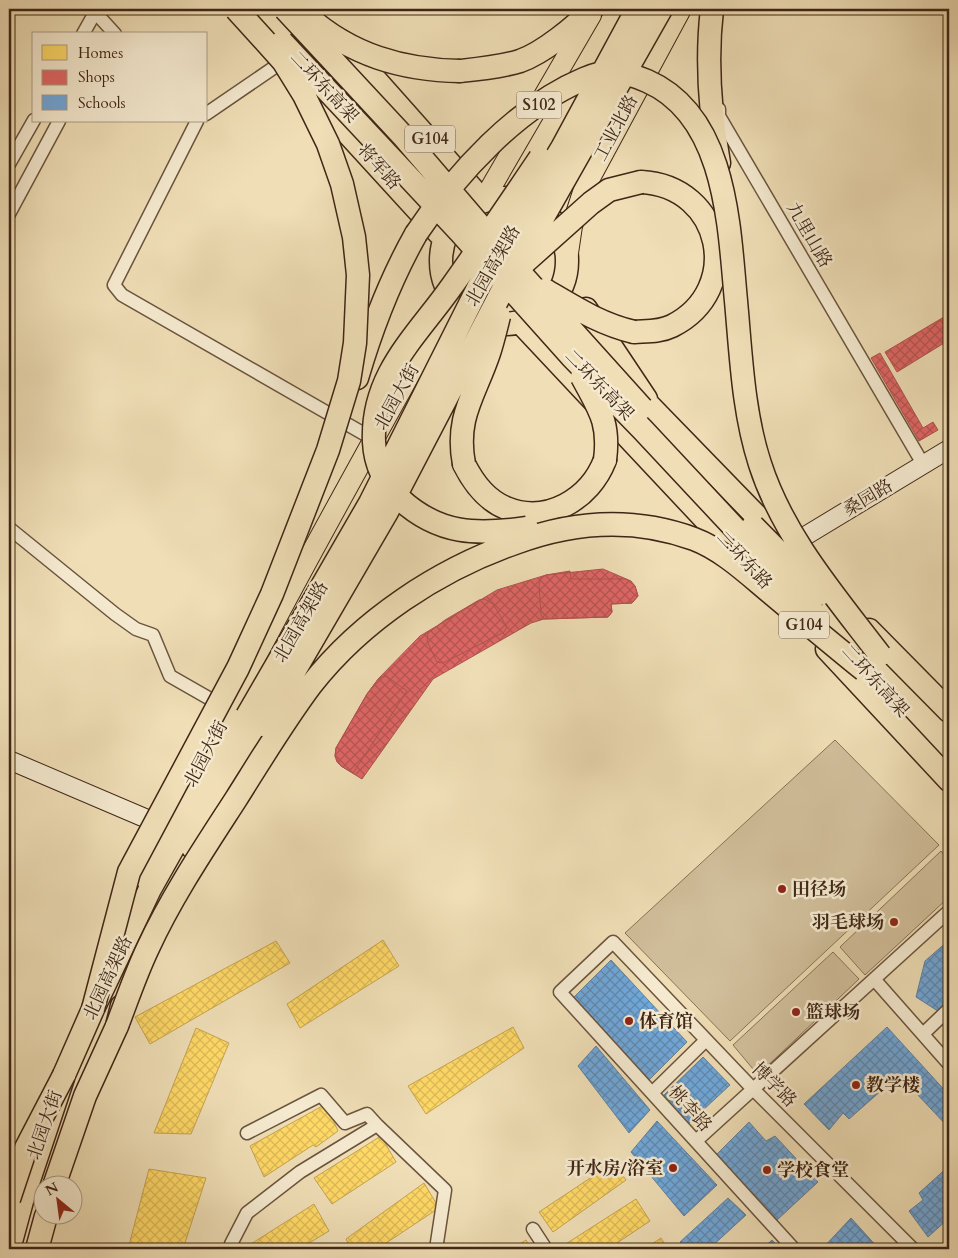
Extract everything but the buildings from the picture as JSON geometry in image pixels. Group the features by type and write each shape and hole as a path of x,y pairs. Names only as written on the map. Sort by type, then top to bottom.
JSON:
{"highway":[{"name":"将军路","path":"231,9 354,139 444,239"},
{"path":"94,1009 128,872 219,704 272,594 328,450 349,381 358,311 358,276 354,237 342,184 328,144 304,95 283,61 236,9"},
{"name":"二环东高架","path":"249,9 316,77 460,232 571,356 872,663 949,729"},
{"name":"二环东高架","path":"285,9 404,136 517,275 872,663 949,761"},
{"path":"298,9 321,29 342,42 378,59 429,70 460,71 487,68 521,60 539,51 593,9"},
{"name":"G104","path":"312,9 483,201"},
{"name":"北园高架路","path":"57,1176 85,1096 116,1026 135,958 189,856 387,512 661,9"},
{"path":"712,9 710,71 712,125 727,213 747,409 760,464 771,494 788,526 872,663"},
{"path":"636,11 559,130 456,280 397,359 384,383 378,401 374,429 375,453 380,473 390,490 413,511 434,523 463,532 598,523 626,524 658,529 696,540 716,551 872,663"},
{"name":"北园高架路","path":"9,1249 22,1201 64,1075 150,889 370,503 478,288 562,148 636,11"},
{"path":"339,414 355,384 373,324 397,268 423,224 462,174 491,144 525,115 562,88 595,74 625,72 672,95 690,114 704,137 714,160 727,213"},
{"path":"517,275 592,318 612,327 634,332 670,327 688,316 702,302 712,282 715,245 709,225 688,197 656,183 641,182 609,190 591,203 517,275 462,425 460,445 464,464 474,482 490,498 506,508 539,513 556,510 573,502 589,488 599,475 605,460 608,438 602,416 571,356"},
{"path":"452,299 443,280 440,260 444,239 453,223 467,210 483,201 506,197 529,202 548,214 562,233 568,253 566,279 554,301 540,314 503,323"},
{"name":"G104","path":"566,279 656,414"},
{"name":"G104","path":"452,299 503,323"},
{"name":"G104","path":"554,301 656,414 949,711"},
{"name":"二环东路","path":"503,323 536,359 620,428 949,780"},
{"path":"116,1026 148,947 214,832 312,684 340,654 389,611 440,576 471,560 533,536 598,523"},
{"path":"9,1199 26,1148 64,1075"},
{"path":"37,1249 44,1226"},
{"path":"42,1249 45,1226"}],"main road":[{"name":"S102","path":"483,201 593,9"},
{"name":"工业北路","path":"568,253 572,226 584,189 681,9"},
{"name":"北园大街","path":"9,1232 70,1053 125,921 169,828 373,439 452,299"},
{"name":"北园大街","path":"66,1176 88,1103 125,1025 154,951 209,851 308,643 503,323"},
{"path":"42,1249 50,1226"}],"street":[{"name":"九里山路","path":"720,9 719,116 923,464"},
{"path":"84,32 96,10 110,32"},
{"path":"208,113 282,62"},
{"path":"9,164 33,122"},
{"path":"9,214 58,122"},
{"path":"196,122 114,285 122,295 373,439"},
{"name":"桑园路","path":"787,547 949,449"},
{"path":"9,528 115,614 136,629 153,635 170,676 219,704"},
{"path":"9,760 169,828"},
{"path":"696,1141 949,911"},
{"name":"博学路","path":"560,992 613,942 753,1089 913,1249"},
{"path":"874,979 949,1064"},
{"name":"桃李路","path":"560,992 794,1249"},
{"path":"922,1034 949,1009"},
{"path":"652,1093 706,1040"},
{"path":"247,1133 321,1095 345,1123 367,1114 445,1190 436,1249"},
{"path":"231,1249 231,1244 247,1212 300,1172 378,1125"},
{"path":"533,1229 546,1249"}],"shaded area":[{"name":"田径场","path":"835,740 939,845 730,1041 625,933"},
{"name":"羽毛球场","path":"941,851 949,861 949,897 865,975 840,947"},
{"name":"篮球场","path":"833,952 859,979 758,1075 733,1045"}],"place":[{"name":"田径场","path":"782,889"},
{"name":"羽毛球场","path":"894,922"},
{"name":"篮球场","path":"796,1012"},
{"name":"体育馆","path":"629,1021"},
{"name":"教学楼","path":"856,1085"},
{"name":"开水房/浴室","path":"673,1168"},
{"name":"学校食堂","path":"767,1170"}]}
